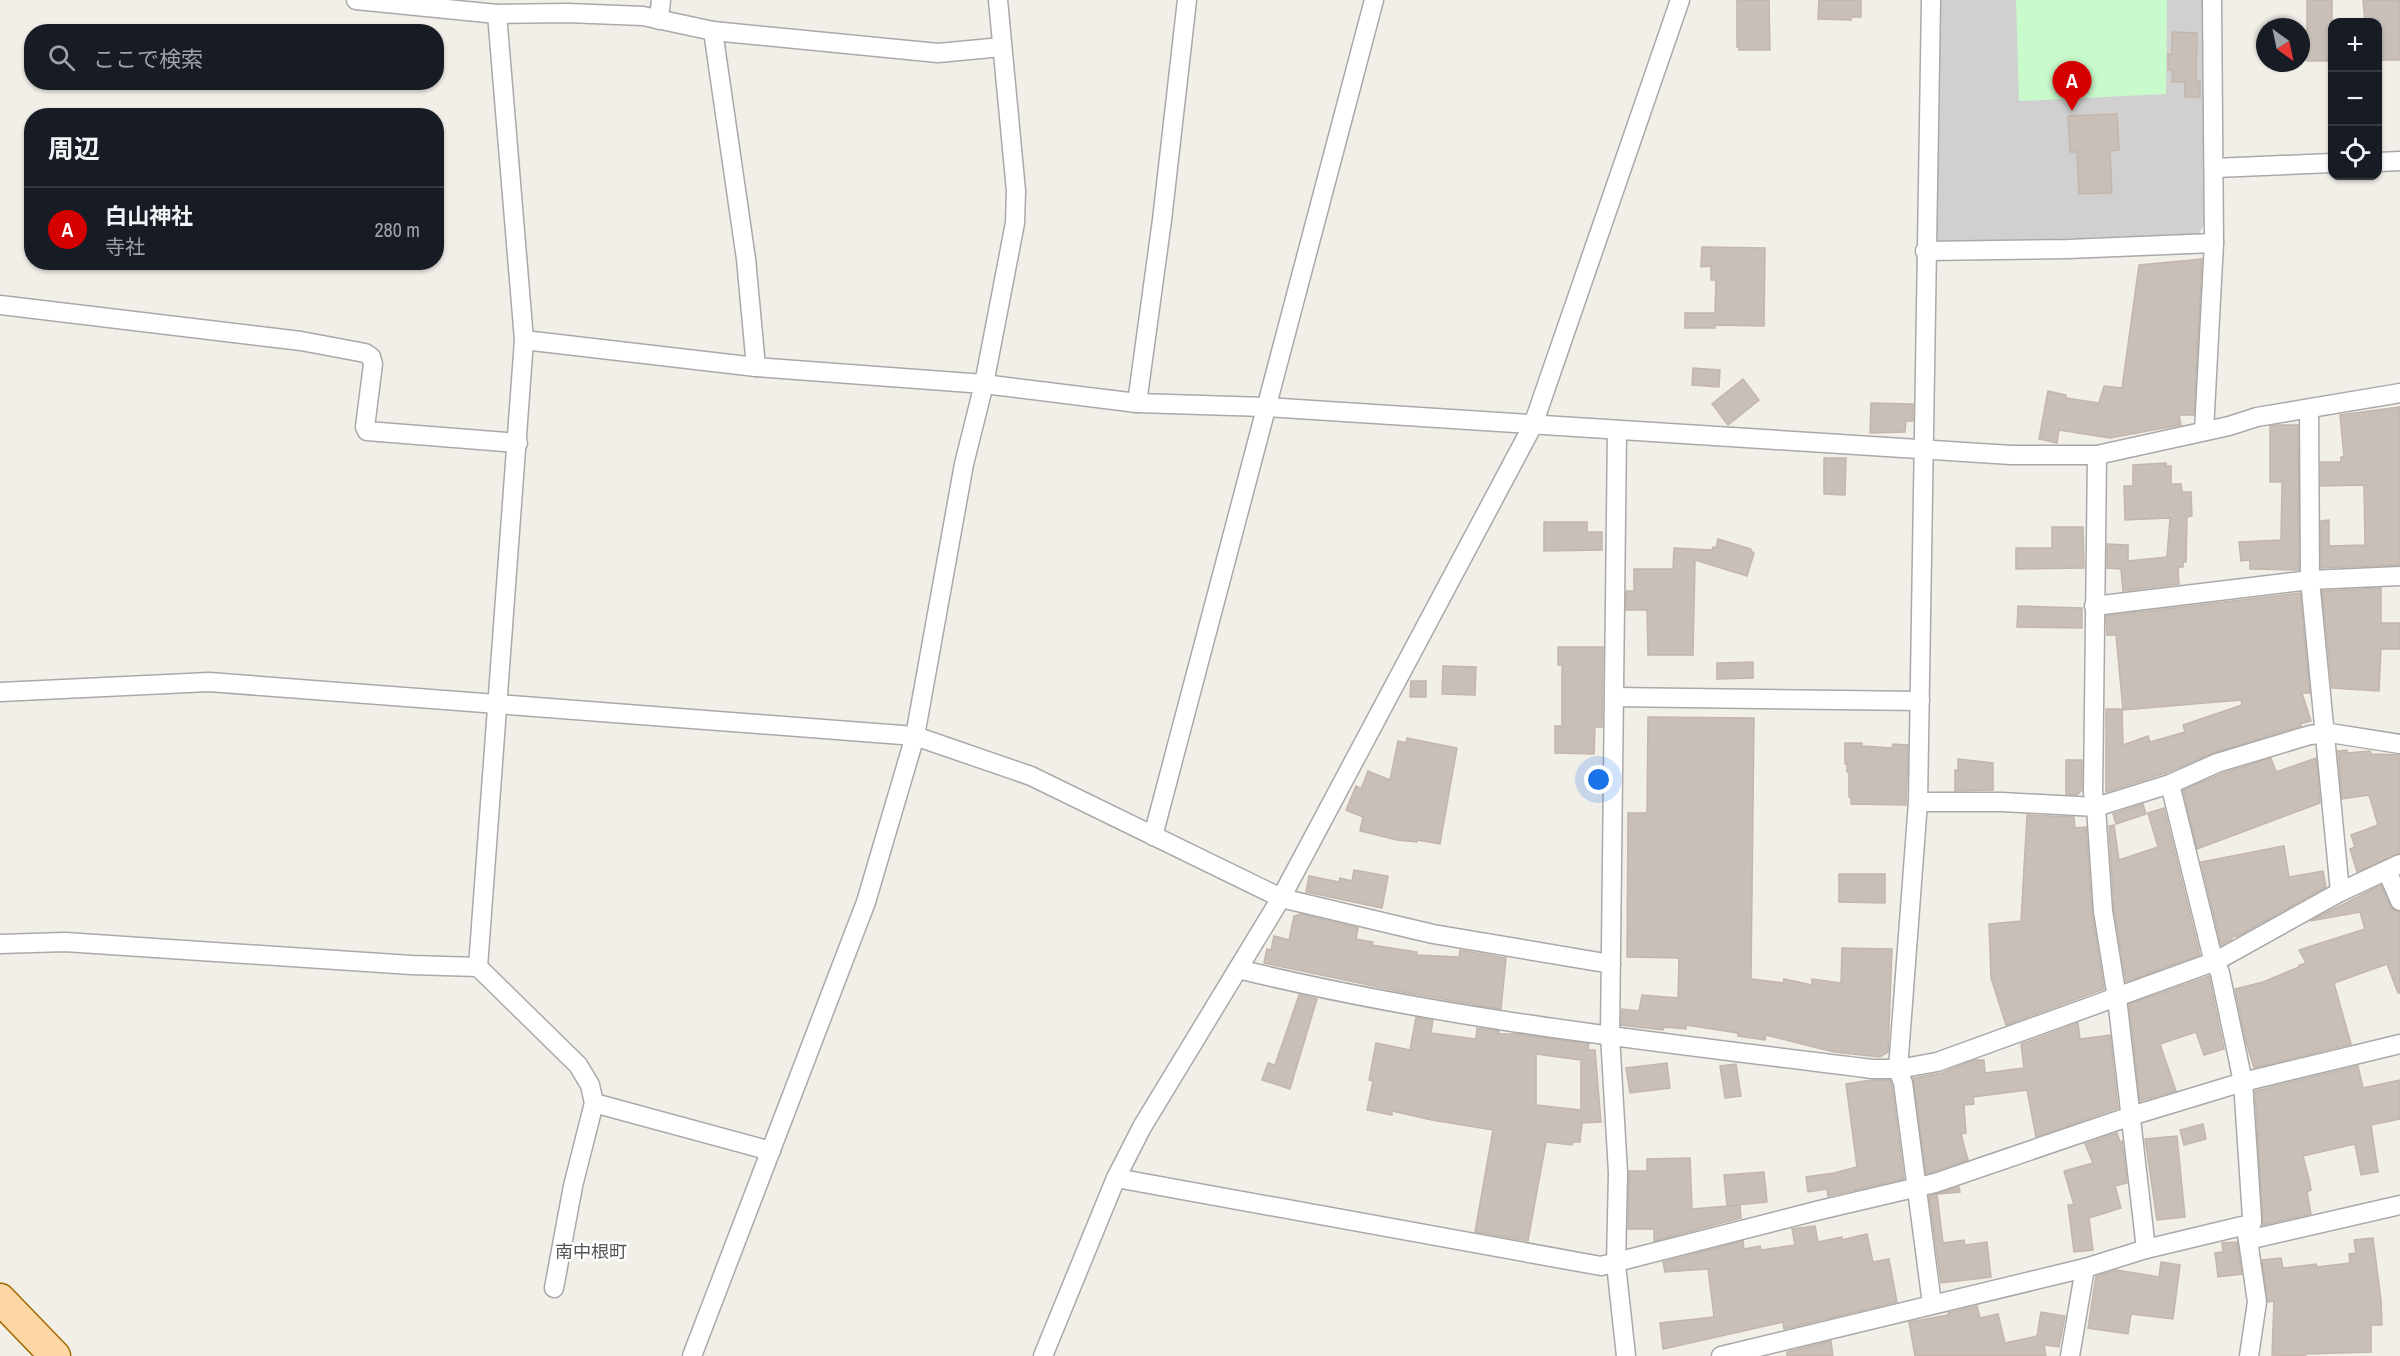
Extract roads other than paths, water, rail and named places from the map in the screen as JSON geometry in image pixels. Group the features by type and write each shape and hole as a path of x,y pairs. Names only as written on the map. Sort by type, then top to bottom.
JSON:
{"main road":[{"path":"0,1299 52,1355"}],"street":[{"path":"356,0 444,5 497,14 643,16 713,31 938,53 1002,47"},
{"path":"659,20 661,0"},
{"path":"692,1356 867,902 915,736 964,464 984,384 1015,223 1016,191 998,0"},
{"path":"1137,403 1162,220 1187,0"},
{"path":"1153,836 1374,0"},
{"path":"1043,1356 1116,1178 1171,1077 1281,898 1533,425 1680,0"},
{"path":"1931,0 1925,251 1925,451 1918,802 1898,1069 1903,1083 1932,1304"},
{"path":"2204,431 2214,243 2212,0"},
{"path":"478,967 524,340 497,14"},
{"path":"713,31 746,258 756,367"},
{"path":"2382,162 2400,161"},
{"path":"2215,168 2328,163"},
{"path":"1925,251 2068,249 2214,243"},
{"path":"0,305 301,341 365,352 371,357 373,364 365,427 367,431 518,443"},
{"path":"524,340 756,367 984,384 1137,403 1265,408 2011,455 2097,455 2229,426 2257,417 2400,393"},
{"path":"2309,409 2310,580 2340,892"},
{"path":"1617,430 1610,1035 1618,1173 1616,1264 1626,1356"},
{"path":"2097,455 2093,793 2096,807 2103,911 2117,998 2146,1249"},
{"path":"2094,606 2310,580 2400,576"},
{"path":"0,692 209,682 915,736 1031,776 1281,898 1433,934 1611,964"},
{"path":"1614,697 1920,701"},
{"path":"1918,802 2002,802 2096,807 2170,784 2217,763 2293,739 2323,733 2400,744"},
{"path":"2170,784 2211,951 2216,961 2243,1082 2252,1218 2247,1235"},
{"path":"1238,969 1307,986 1423,1007 1610,1035 1872,1069 1898,1069 1937,1062 2216,961 2340,892 2394,867 2400,901"},
{"path":"0,944 65,942 411,965 478,967 578,1065 590,1085 594,1103 573,1186 554,1288"},
{"path":"1116,1178 1601,1266 1918,1187 2029,1152 2131,1116 2243,1082 2400,1044"},
{"path":"594,1103 771,1151"},
{"path":"2247,1235 2400,1205"},
{"path":"1721,1356 2085,1268 2146,1249 2242,1226 2247,1235 2257,1302 2248,1356"},
{"path":"2070,1356 2085,1268"}],"place":[{"name":"白山神社","path":"2072,111"}],"district":[{"name":"南中根町","path":"591,1252"}]}
